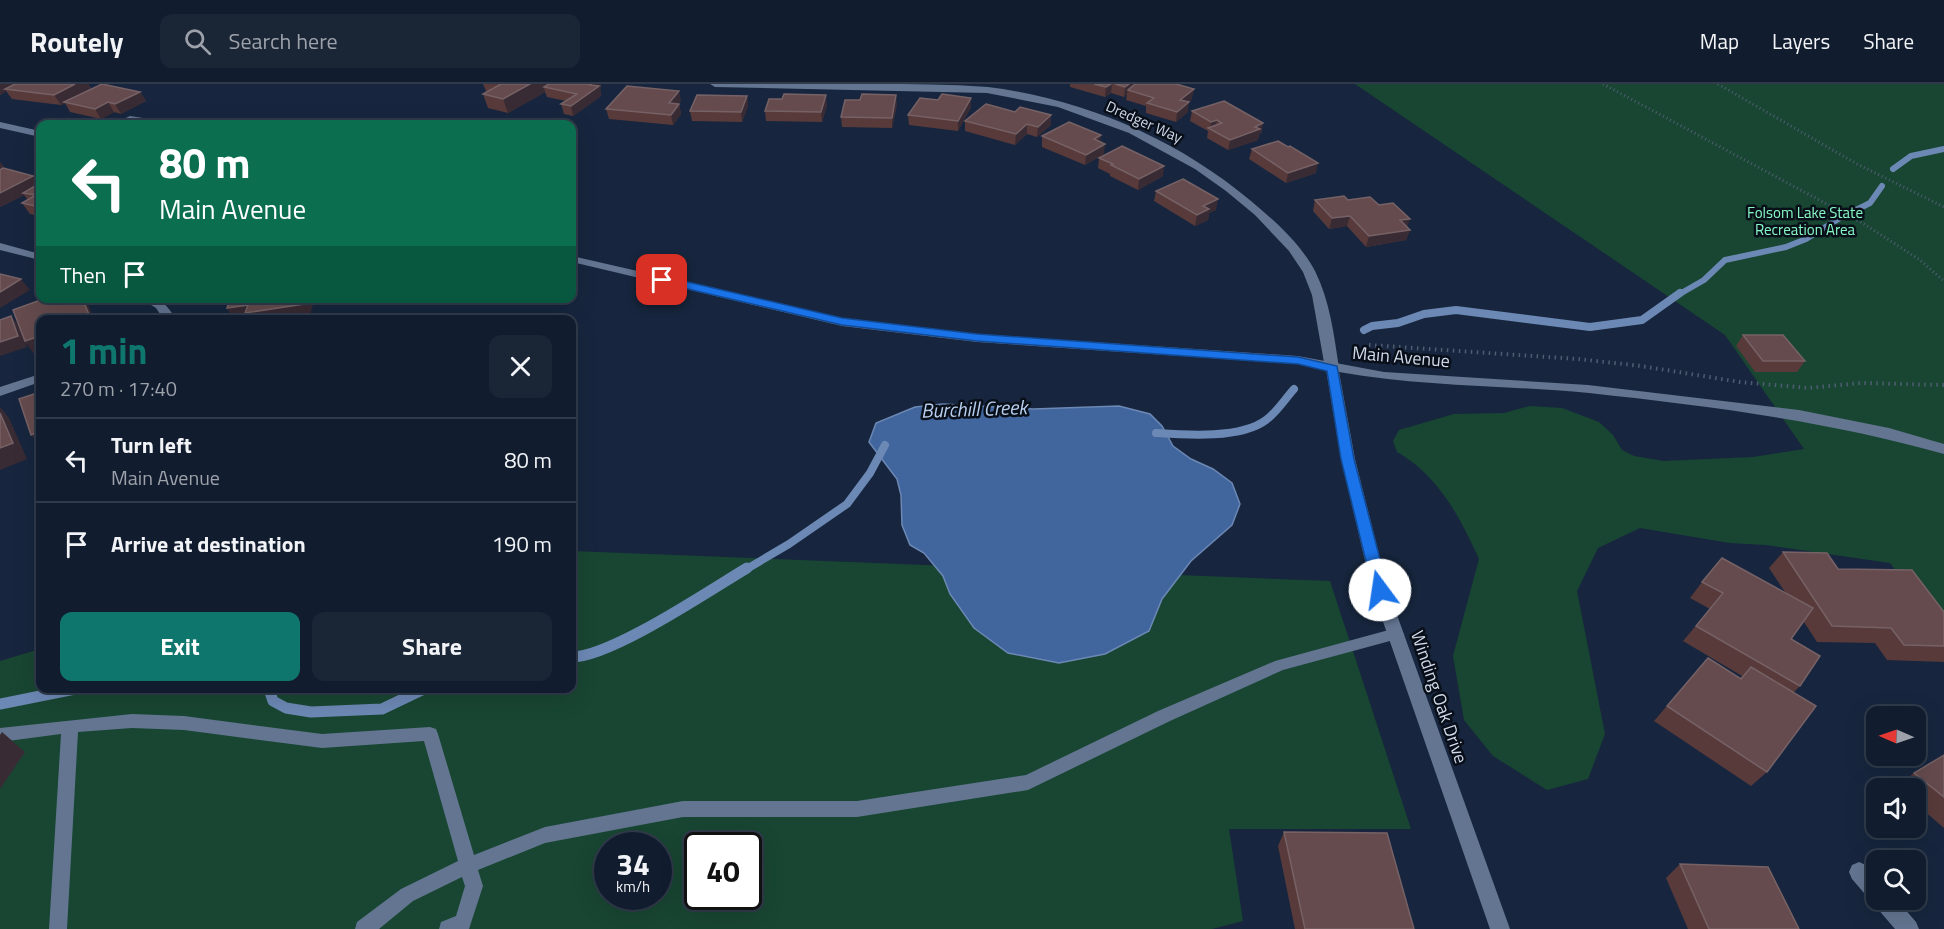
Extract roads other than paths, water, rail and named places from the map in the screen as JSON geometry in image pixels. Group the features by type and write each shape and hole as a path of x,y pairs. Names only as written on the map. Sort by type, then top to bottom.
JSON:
{"street":[{"name":"Dredger Way","path":"715,84 912,86 989,90 1086,112 1159,142 1195,162 1235,191 1272,225 1293,249 1309,272 1323,312 1332,368"},
{"path":"0,125 36,133"},
{"path":"0,246 36,256"},
{"name":"Main Avenue","path":"576,260 842,322 977,338 1298,360 1384,376 1588,389 1799,415 1889,433 1944,449"},
{"path":"156,303 167,315"},
{"name":"Winding Oak Drive","path":"1332,368 1348,459 1380,590 1500,929"},
{"path":"0,392 36,379"},
{"path":"1859,872 1866,880"},
{"path":"1892,910 1909,929"}],"lane":[{"path":"364,929 407,895 469,865 545,836 683,809 857,809 1028,782 1164,716 1280,665 1396,634"},
{"path":"0,735 132,721 184,723 322,741 430,734 474,886 464,922 448,929"},
{"path":"58,929 70,726"}],"water":[{"path":"943,404 1033,409 1119,406 1150,414 1162,426 1173,446 1232,483 1240,504 1232,525 1191,561 1162,599 1149,631 1105,654 1059,663 1008,653 974,628 950,594 943,576 924,553 910,545 902,525 901,495 897,479 869,442 876,423 915,407"}],"waterway":[{"name":"Burchill Creek","path":"1893,169 1911,156 1944,149"},
{"path":"1852,212 1870,203 1882,186"},
{"path":"1678,295 1704,280 1725,260 1786,247 1806,239 1840,218"},
{"path":"1364,330 1372,326 1398,323 1424,314 1456,310 1590,327 1642,320 1680,293"},
{"name":"Burchill Creek","path":"1156,433 1228,433 1255,426 1266,420 1294,389"},
{"name":"Burchill Creek","path":"745,570 789,544 847,504 870,473 885,445"},
{"name":"Burchill Creek","path":"576,656 589,654 635,635 747,568"},
{"name":"Burchill Creek","path":"0,704 55,693"},
{"name":"Burchill Creek","path":"270,693 273,701 286,708 311,712 382,709 416,693"}],"park label":[{"name":"Folsom Lake State Recreation Area","path":"1805,222"}]}
